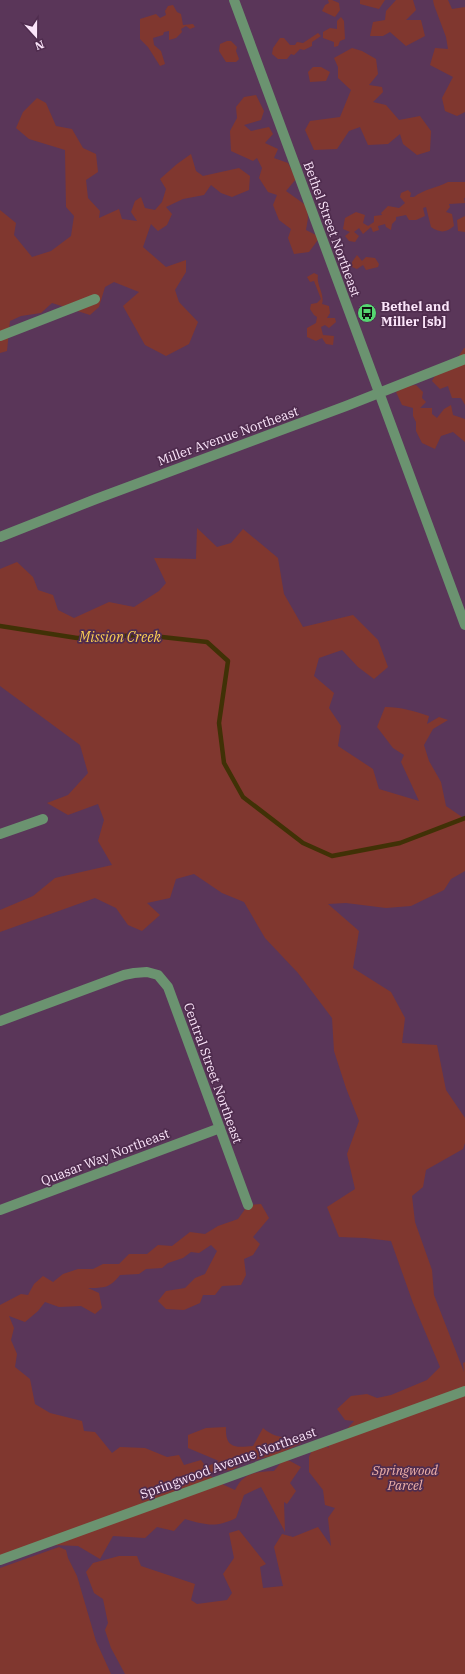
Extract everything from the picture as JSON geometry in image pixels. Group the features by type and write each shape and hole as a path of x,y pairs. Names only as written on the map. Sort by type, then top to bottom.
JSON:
{"street":[{"name":"Bethel Street Northeast","path":"234,0 465,625"},
{"path":"0,336 95,299"},
{"name":"Miller Avenue Northeast","path":"1,533 380,393 465,359"},
{"path":"0,834 43,819"},
{"name":"Central Street Northeast","path":"0,1021 124,975 147,972 158,976 168,987 248,1205"},
{"name":"Quasar Way Northeast","path":"0,1210 220,1128"},
{"name":"Springwood Avenue Northeast","path":"0,1560 465,1391"}],"green space":[{"path":"328,0 339,3 340,10 335,17 322,11 325,5 329,3"},
{"path":"360,0 385,0 379,9 360,4"},
{"path":"396,0 413,0 416,10 406,20 421,20 425,36 406,46 390,32 383,36 370,36 373,22 385,20 386,11"},
{"path":"433,0 448,0 452,9 465,7 465,112 457,116 445,111 442,98 453,77 430,65 435,48 448,49 446,37"},
{"path":"173,5 177,12 181,14 183,25 193,24 195,27 190,29 186,26 181,29 182,32 176,38 169,40 169,31 164,32 163,35 153,38 154,45 161,51 165,64 160,66 148,47 140,39 140,19 156,14 160,18 166,15 165,11 168,6"},
{"path":"341,17 344,21 345,39 340,41 338,46 334,47 334,42 323,38 323,32 330,28 337,29 337,21"},
{"path":"318,33 321,36 312,42 312,46 304,50 300,49 294,55 291,54 287,59 278,59 272,54 273,48 280,38 284,38 290,45 295,45 297,42 303,43"},
{"path":"231,41 237,47 236,51 239,59 236,62 226,62 219,51 220,44"},
{"path":"352,48 362,51 376,59 378,74 369,85 382,87 383,92 373,102 386,105 399,120 420,116 431,131 430,151 417,155 403,144 400,134 388,144 368,145 360,127 349,131 337,149 314,150 305,130 310,121 340,117 351,90 338,78 338,67 334,58"},
{"path":"313,67 321,67 330,72 326,81 310,82 308,72"},
{"path":"256,95 264,111 261,120 244,125 251,131 269,127 273,134 265,143 278,149 274,158 288,163 296,179 286,191 307,206 308,218 306,230 320,237 309,252 294,254 288,238 291,229 279,220 273,205 277,195 268,192 259,178 262,168 257,158 253,161 231,151 230,131 237,118 236,107 244,97"},
{"path":"37,98 46,103 56,126 72,129 83,148 96,154 98,172 86,180 88,198 100,211 99,218 119,209 122,219 137,221 131,212 135,201 141,197 145,208 155,210 162,202 166,189 160,179 191,154 196,171 203,176 239,168 250,176 249,190 232,197 221,193 211,185 204,195 183,199 166,207 172,214 167,225 158,231 151,224 143,247 166,267 186,260 186,272 175,290 179,302 198,322 189,344 166,356 145,345 123,306 139,292 114,282 105,287 99,307 90,315 52,303 41,313 21,316 10,321 7,351 0,353 0,210 16,223 14,235 32,257 51,251 71,236 74,216 66,207 65,150 29,139 16,128 23,112"},
{"path":"448,182 465,182 465,203 449,204 450,207 446,212 452,214 454,226 448,230 440,231 431,227 426,207 423,208 425,216 416,220 409,220 406,215 396,217 396,220 392,224 391,230 386,227 385,224 378,226 379,230 373,232 371,227 363,234 359,228 354,232 359,236 355,242 349,241 345,236 350,232 343,229 345,218 356,212 365,215 363,223 368,226 374,222 374,216 382,215 381,213 388,206 399,208 405,203 400,197 401,193 408,190 411,193 410,197 414,197 422,192"},
{"path":"465,216 465,232 458,231 457,220"},
{"path":"357,255 362,261 366,257 375,258 379,264 378,267 366,270 363,265 357,269 352,267 352,262"},
{"path":"314,273 318,275 318,282 323,300 322,304 329,306 330,313 327,318 335,318 336,322 329,328 325,325 321,327 323,335 334,336 333,345 326,344 322,338 316,341 307,337 307,328 316,323 317,317 310,309 311,304 317,303 321,299 314,281 310,282 307,277"},
{"path":"464,348 465,405 461,398 452,398 448,386 440,389 432,381 440,366 451,368"},
{"path":"416,385 423,392 422,398 426,402 420,408 432,408 432,414 437,418 444,409 451,405 453,415 465,419 465,442 453,432 441,436 435,449 422,443 416,431 413,408 402,405 396,392 406,386"},
{"name":"Springwood Parcel","path":"197,528 217,547 231,543 243,529 278,558 284,594 303,627 353,615 378,640 388,667 374,679 358,667 342,650 319,658 314,676 334,693 329,708 341,726 338,746 373,769 379,789 419,801 401,762 404,755 393,748 377,727 385,707 407,710 429,716 427,724 439,717 448,720 433,729 424,745 429,761 441,782 446,806 465,819 465,871 451,879 444,890 411,906 386,908 346,903 328,904 359,931 353,968 391,992 405,1018 402,1043 437,1045 446,1090 465,1118 465,1143 463,1149 426,1170 423,1187 412,1196 415,1222 432,1270 434,1295 464,1372 463,1363 465,1362 465,1674 125,1674 111,1648 105,1630 108,1623 103,1599 94,1593 86,1572 93,1563 119,1556 137,1556 141,1566 195,1584 191,1600 197,1604 227,1600 232,1593 223,1574 234,1558 229,1533 239,1530 266,1564 260,1567 263,1588 283,1586 274,1547 282,1534 293,1537 318,1527 331,1546 328,1518 335,1508 325,1505 323,1490 309,1472 309,1457 316,1441 329,1448 327,1443 339,1438 354,1421 345,1420 337,1409 351,1396 367,1394 377,1398 391,1395 427,1380 440,1367 413,1303 391,1241 339,1237 327,1207 355,1189 347,1154 359,1121 334,1051 332,1018 298,973 265,938 244,902 222,893 194,874 176,879 170,898 147,903 160,915 142,931 128,925 116,908 95,898 0,932 0,910 33,896 55,878 112,865 98,841 104,820 98,804 68,815 47,803 68,795 88,773 80,745 0,686 0,569 17,562 33,577 38,590 53,595 58,610 74,618 109,602 134,607 159,591 166,583 154,558 196,559"},
{"path":"261,1204 269,1218 253,1237 260,1244 253,1255 244,1259 246,1275 241,1285 222,1286 215,1295 203,1295 200,1303 184,1310 166,1309 158,1301 166,1291 185,1288 195,1278 205,1274 217,1251 211,1245 199,1253 191,1252 183,1258 168,1263 162,1268 146,1269 139,1274 120,1275 110,1285 98,1288 88,1288 99,1293 102,1308 95,1314 81,1306 59,1307 45,1302 38,1311 25,1322 9,1316 14,1328 11,1340 17,1354 15,1367 30,1379 35,1404 50,1413 82,1421 84,1431 95,1432 112,1453 120,1447 145,1448 167,1457 179,1455 184,1465 201,1460 206,1467 219,1461 188,1448 188,1435 206,1428 226,1427 226,1434 229,1443 241,1447 253,1446 263,1428 277,1436 291,1438 303,1437 300,1444 274,1456 244,1463 232,1470 218,1471 209,1475 235,1490 247,1476 256,1473 274,1471 283,1460 290,1461 301,1467 290,1483 296,1491 287,1504 284,1502 285,1532 261,1487 244,1495 236,1518 217,1524 199,1523 185,1519 174,1531 157,1527 145,1538 113,1536 100,1559 78,1546 52,1545 0,1561 0,1305 21,1294 28,1295 34,1284 43,1276 53,1282 63,1274 78,1269 93,1269 103,1264 119,1264 129,1254 147,1254 158,1245 172,1246 190,1232 205,1234 218,1226 238,1219 248,1205"},
{"path":"59,1547 66,1550 68,1558 77,1576 96,1641 111,1674 0,1674 0,1568"}],"waterway":[{"name":"Mission Creek","path":"0,626 77,638 144,635 207,642 228,661 219,723 224,763 243,797 303,843 332,856 400,843 465,818"}],"place":[{"name":"Bethel and Miller [sb]","path":"367,313"}]}
